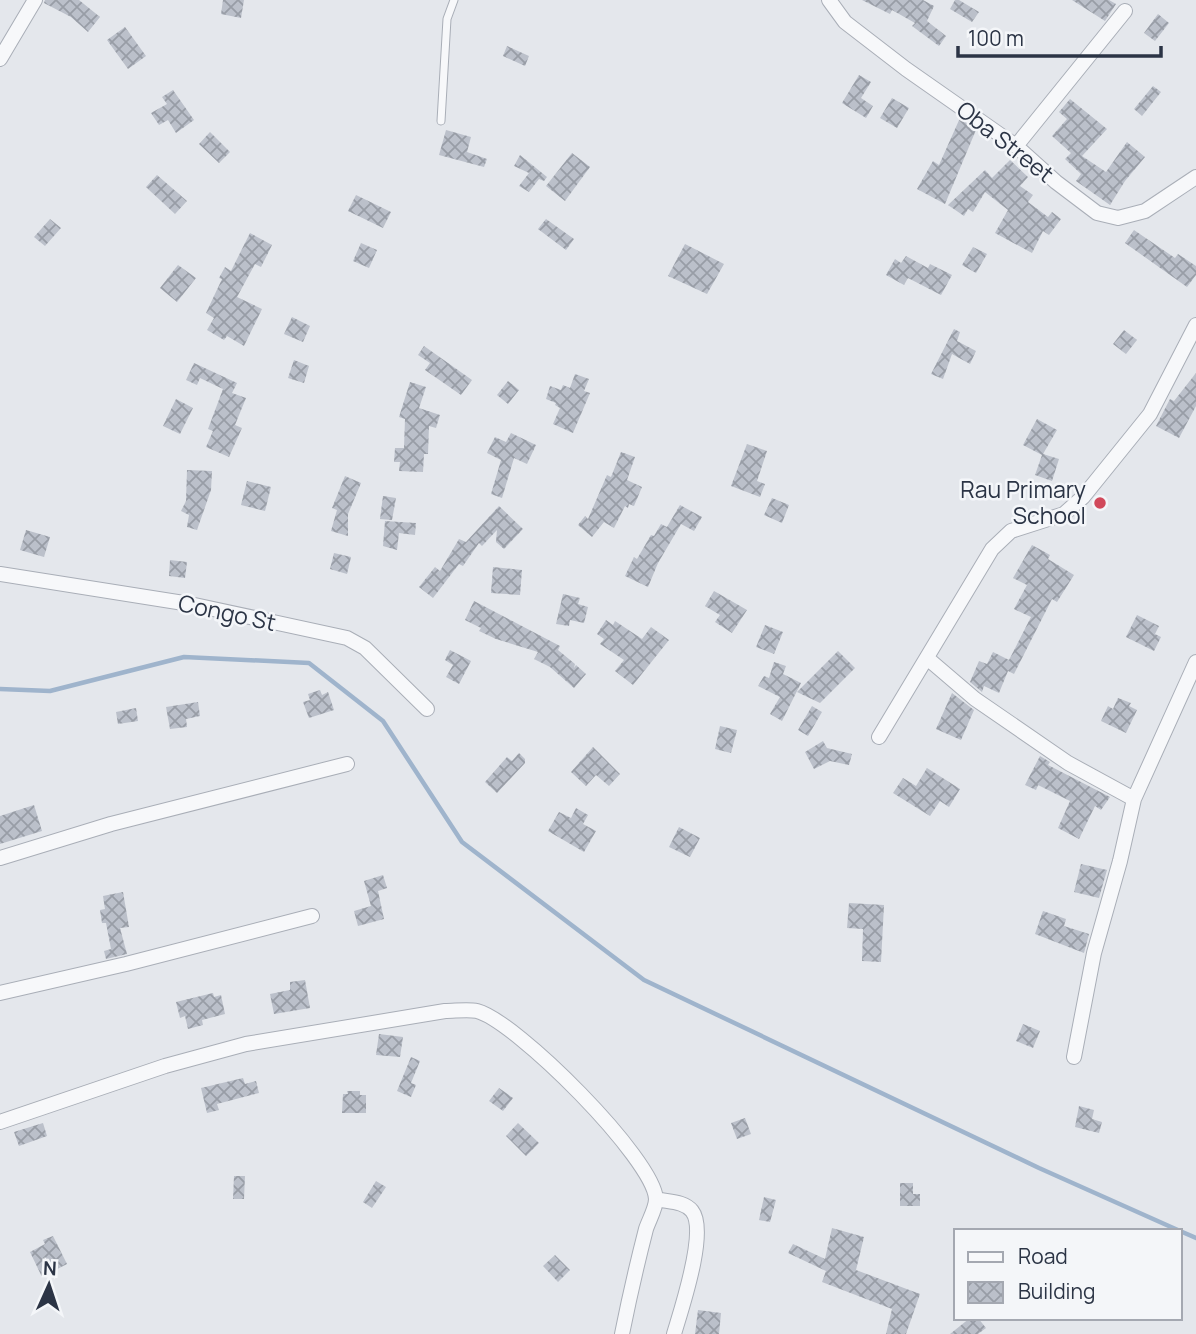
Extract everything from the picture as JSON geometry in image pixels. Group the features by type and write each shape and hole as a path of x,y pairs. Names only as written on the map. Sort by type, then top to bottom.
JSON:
{"street":[{"path":"0,59 36,0"},
{"name":"Oba Street","path":"829,0 845,23 1016,146 1056,182 1097,213 1118,218 1145,211 1196,177"},
{"path":"1016,146 1125,11"},
{"path":"879,737 992,549 1011,531 1064,514 1083,497 1150,414 1196,325"},
{"name":"Congo St","path":"0,574 190,604 347,638 365,648 427,709"},
{"path":"927,659 975,699 1068,763 1134,799"},
{"path":"1074,1057 1094,953 1134,799 1196,662"},
{"path":"0,858 111,824 347,764"},
{"path":"0,993 312,916"},
{"path":"0,1122 165,1066 246,1044 445,1012 477,1011 493,1019 526,1044 580,1094 614,1130 650,1181 656,1199 630,1292 622,1334"},
{"path":"656,1199 683,1204 693,1212 695,1220 697,1241 689,1283 674,1334"}],"lane":[{"path":"441,121 447,19 454,0"}],"building":[{"path":"45,0 79,0 100,17 88,32 71,17 44,3"},
{"path":"223,0 244,0 241,18 221,14"},
{"path":"862,0 923,0 934,6 927,21 946,36 939,46 912,26 915,23 892,10 890,14"},
{"path":"955,0 979,12 972,22 950,9"},
{"path":"1072,0 1109,0 1116,4 1105,21"},
{"path":"1158,14 1169,23 1155,41 1144,33"},
{"path":"125,27 146,56 128,69 107,40"},
{"path":"507,46 529,56 525,66 503,56"},
{"path":"859,75 871,82 861,98 873,106 866,118 842,103"},
{"path":"1153,86 1161,92 1142,116 1134,109"},
{"path":"173,90 194,120 176,133 168,120 159,125 151,113 167,104 162,97"},
{"path":"892,98 909,108 897,128 880,118"},
{"path":"1070,99 1107,129 1082,156 1106,172 1127,142 1145,157 1110,205 1076,181 1081,174 1065,159 1071,153 1052,136 1067,119 1059,112"},
{"path":"960,118 976,130 945,204 917,189 933,161 939,165"},
{"path":"446,130 471,137 467,152 487,159 484,167 439,155"},
{"path":"210,132 230,152 219,163 199,144"},
{"path":"572,153 590,167 565,201 546,186"},
{"path":"520,155 547,177 544,181 539,179 529,192 519,186 529,173 514,166"},
{"path":"1010,160 1028,177 1020,186 1033,195 1028,202 1048,217 1052,212 1061,219 1049,235 1043,231 1032,253 995,233 1008,210 985,192 973,212 968,209 964,216 948,205 985,170 992,178"},
{"path":"157,175 187,201 175,214 146,187"},
{"path":"356,195 391,212 383,228 348,211"},
{"path":"50,219 61,228 45,246 34,237"},
{"path":"546,219 574,239 566,250 538,229"},
{"path":"1134,230 1175,258 1178,254 1196,266 1196,275 1187,287 1125,243"},
{"path":"250,233 272,245 261,267 255,264 237,297 262,309 244,346 227,336 224,340 207,330 214,318 206,313 225,267 231,271"},
{"path":"361,243 377,250 369,268 353,261"},
{"path":"685,244 724,264 707,294 668,276"},
{"path":"973,247 987,254 976,273 962,265"},
{"path":"906,256 928,268 930,264 952,275 941,295 908,278 904,285 886,275 895,259 901,263"},
{"path":"178,265 196,278 177,302 160,288"},
{"path":"292,317 310,326 303,342 284,334"},
{"path":"954,329 960,332 957,341 976,351 970,364 952,354 943,379 931,374"},
{"path":"1124,330 1137,340 1126,354 1113,344"},
{"path":"424,346 472,380 461,395 425,370 430,363 418,355"},
{"path":"294,360 309,366 304,383 288,378"},
{"path":"194,363 237,383 232,393 246,398 235,425 242,428 229,457 206,447 213,431 208,429 223,389 200,378 197,385 186,380"},
{"path":"1196,373 1196,406 1179,438 1156,426 1170,399 1174,401"},
{"path":"575,374 589,379 584,391 590,393 573,433 553,424 560,408 546,399 550,386 561,390 563,385 570,388"},
{"path":"508,381 519,390 508,404 497,395"},
{"path":"410,382 426,387 419,408 440,415 436,428 429,426 428,454 424,454 423,472 399,471 400,462 394,462 395,448 404,448 405,419 399,417"},
{"path":"176,399 193,408 180,434 163,426"},
{"path":"1037,419 1057,430 1043,454 1059,459 1052,481 1035,475 1042,455 1023,445"},
{"path":"511,433 536,445 527,464 514,458 502,498 491,494 501,460 487,453 495,437 506,442"},
{"path":"747,444 767,451 757,481 765,484 760,497 731,486"},
{"path":"621,452 635,457 627,480 642,487 634,506 625,506 614,528 604,522 592,537 578,525 585,516 588,519 607,475 611,477"},
{"path":"187,470 212,471 211,490 197,530 187,527 189,515 181,511 186,501"},
{"path":"345,476 361,483 348,514 348,536 331,531 337,510 332,508"},
{"path":"247,481 271,487 265,511 241,505"},
{"path":"383,496 396,498 392,520 380,519"},
{"path":"772,498 789,505 782,523 764,515"},
{"path":"680,505 702,517 694,531 681,524 658,563 648,587 625,576 634,557 637,559 651,535 654,536 661,524 667,527"},
{"path":"499,506 523,529 504,549 496,542 497,530 482,546 479,543 463,566 459,564 433,598 419,587 435,567 440,571 459,539 466,542"},
{"path":"385,521 416,523 415,535 399,533 397,550 383,546"},
{"path":"26,530 50,537 44,557 20,550"},
{"path":"1032,545 1050,555 1048,559 1074,575 1057,602 1052,599 1014,674 1008,671 999,693 984,686 982,692 970,682 979,661 987,664 993,652 1009,660 1031,617 1014,609 1027,585 1013,578"},
{"path":"334,553 351,557 347,574 330,569"},
{"path":"170,560 187,562 185,578 169,576"},
{"path":"493,567 522,570 520,595 491,593"},
{"path":"714,591 747,610 732,633 715,622 720,615 705,606"},
{"path":"563,594 580,598 578,604 588,607 584,623 570,620 569,626 556,624"},
{"path":"474,601 560,646 558,650 575,664 574,668 576,665 586,674 574,688 550,667 534,659 538,652 479,631 481,628 465,620"},
{"path":"1137,615 1159,626 1155,634 1161,637 1154,651 1126,637"},
{"path":"606,620 613,625 615,621 642,639 651,627 669,640 633,685 615,671 624,660 600,644 604,639 597,634"},
{"path":"765,625 783,632 774,654 756,647"},
{"path":"450,650 471,661 459,684 446,677 453,665 445,660"},
{"path":"838,651 855,668 820,703 797,692"},
{"path":"774,662 786,666 783,674 801,683 782,721 770,714 780,697 758,686 764,676 769,678"},
{"path":"320,690 322,695 328,692 334,710 309,718 303,702 310,700 308,694"},
{"path":"952,693 974,710 961,740 936,729"},
{"path":"1118,698 1131,703 1129,706 1137,710 1126,733 1101,721 1108,706 1113,709"},
{"path":"198,702 200,716 186,719 187,727 170,729 166,707"},
{"path":"812,706 822,712 808,736 798,730"},
{"path":"136,708 138,721 118,724 116,712"},
{"path":"720,726 737,730 731,753 715,749"},
{"path":"823,741 827,748 852,754 849,765 830,761 814,769 805,752"},
{"path":"593,747 620,774 609,786 596,775 586,786 571,772"},
{"path":"519,753 525,763 497,793 485,782 507,757 512,761"},
{"path":"1040,756 1050,762 1048,765 1110,797 1101,810 1095,806 1079,839 1058,828 1070,801 1038,785 1036,790 1025,785"},
{"path":"927,768 960,789 949,807 940,801 930,816 893,793 903,778 916,786"},
{"path":"34,805 42,831 0,844 0,816"},
{"path":"576,808 588,815 583,824 596,831 584,852 548,831 559,812 571,818"},
{"path":"679,827 700,838 690,857 669,847"},
{"path":"1081,864 1107,870 1099,898 1074,892"},
{"path":"383,875 387,888 378,891 384,919 358,926 354,911 371,906 364,881"},
{"path":"123,892 129,927 120,928 127,954 106,959 104,951 111,949 106,923 102,923 100,910 105,909 103,896"},
{"path":"849,903 884,905 881,962 862,961 863,929 847,928"},
{"path":"1043,911 1066,919 1064,926 1089,934 1084,953 1035,934"},
{"path":"305,980 310,1008 274,1014 270,994 290,990 290,982"},
{"path":"213,993 214,997 221,995 225,1014 202,1020 203,1025 188,1029 185,1016 180,1018 176,1002"},
{"path":"1023,1024 1040,1031 1033,1048 1016,1041"},
{"path":"379,1034 403,1037 400,1057 376,1055"},
{"path":"411,1057 420,1061 411,1083 416,1085 411,1097 397,1091"},
{"path":"243,1078 245,1084 256,1081 259,1093 217,1104 219,1110 207,1113 201,1088"},
{"path":"499,1088 513,1098 503,1111 489,1101"},
{"path":"347,1091 360,1091 360,1095 366,1095 366,1113 342,1113 343,1094 348,1094"},
{"path":"1079,1106 1094,1110 1092,1119 1102,1122 1099,1133 1075,1127"},
{"path":"745,1118 751,1134 737,1139 731,1123"},
{"path":"43,1123 47,1136 19,1146 14,1132"},
{"path":"518,1123 539,1143 526,1156 506,1136"},
{"path":"234,1176 245,1176 244,1199 233,1199"},
{"path":"376,1181 386,1187 372,1208 363,1202"},
{"path":"900,1183 913,1183 913,1194 920,1194 920,1206 900,1206"},
{"path":"764,1197 776,1200 770,1222 759,1220"},
{"path":"832,1228 864,1237 856,1270 920,1294 906,1334 886,1334 892,1309 822,1282 826,1271 788,1253 793,1244 825,1259"},
{"path":"53,1236 67,1264 42,1277 30,1252 45,1244 43,1240"},
{"path":"555,1255 570,1270 558,1282 543,1266"},
{"path":"698,1310 721,1313 719,1334 695,1334"},
{"path":"968,1320 980,1320 986,1328 978,1334 950,1334"}],"waterway":[{"path":"0,689 50,691 184,657 309,663 383,721 462,842 644,980 1039,1168 1176,1229"},
{"path":"1182,1232 1196,1238"}],"place":[{"name":"Rau Primary School","path":"1100,503"}]}
